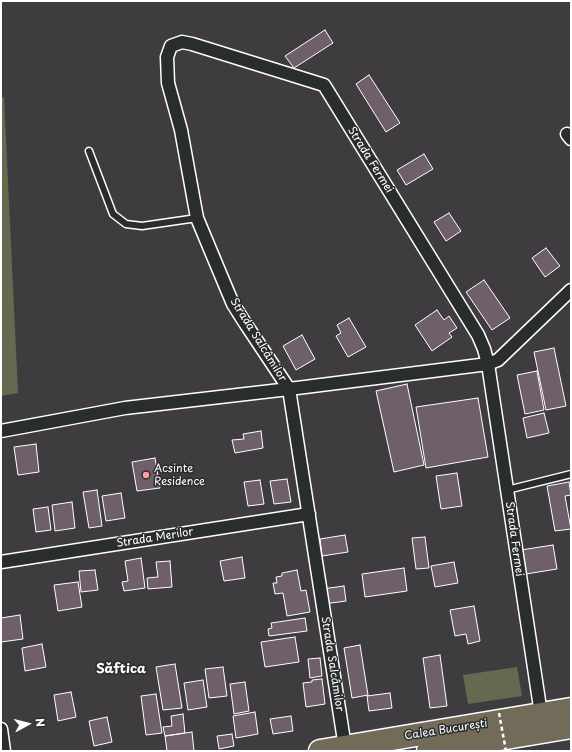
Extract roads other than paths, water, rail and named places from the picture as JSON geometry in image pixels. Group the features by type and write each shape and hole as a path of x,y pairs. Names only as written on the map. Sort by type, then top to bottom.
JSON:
{"highway":[{"name":"Calea București","path":"320,751 571,709"},
{"name":"Calea București","path":"428,751 476,747 571,727"}],"street":[{"name":"Strada Salcâmilor","path":"182,42 171,46 167,57 168,83 181,130 197,218 233,304 289,389 345,747"},
{"name":"Strada Fermei","path":"182,42 324,85 478,335 488,364 541,714"},
{"path":"1,431 125,408 488,364 498,360 571,290"},
{"name":"Strada Merilor","path":"1,562 309,514"},
{"path":"1,729 4,751"}],"lane":[{"path":"89,151 112,214 126,224 142,226 197,218"},
{"path":"507,490 571,474"}],"place":[{"name":"Acsinte Residence","path":"146,475"}],"district":[{"name":"Săftica","path":"121,669"}]}
